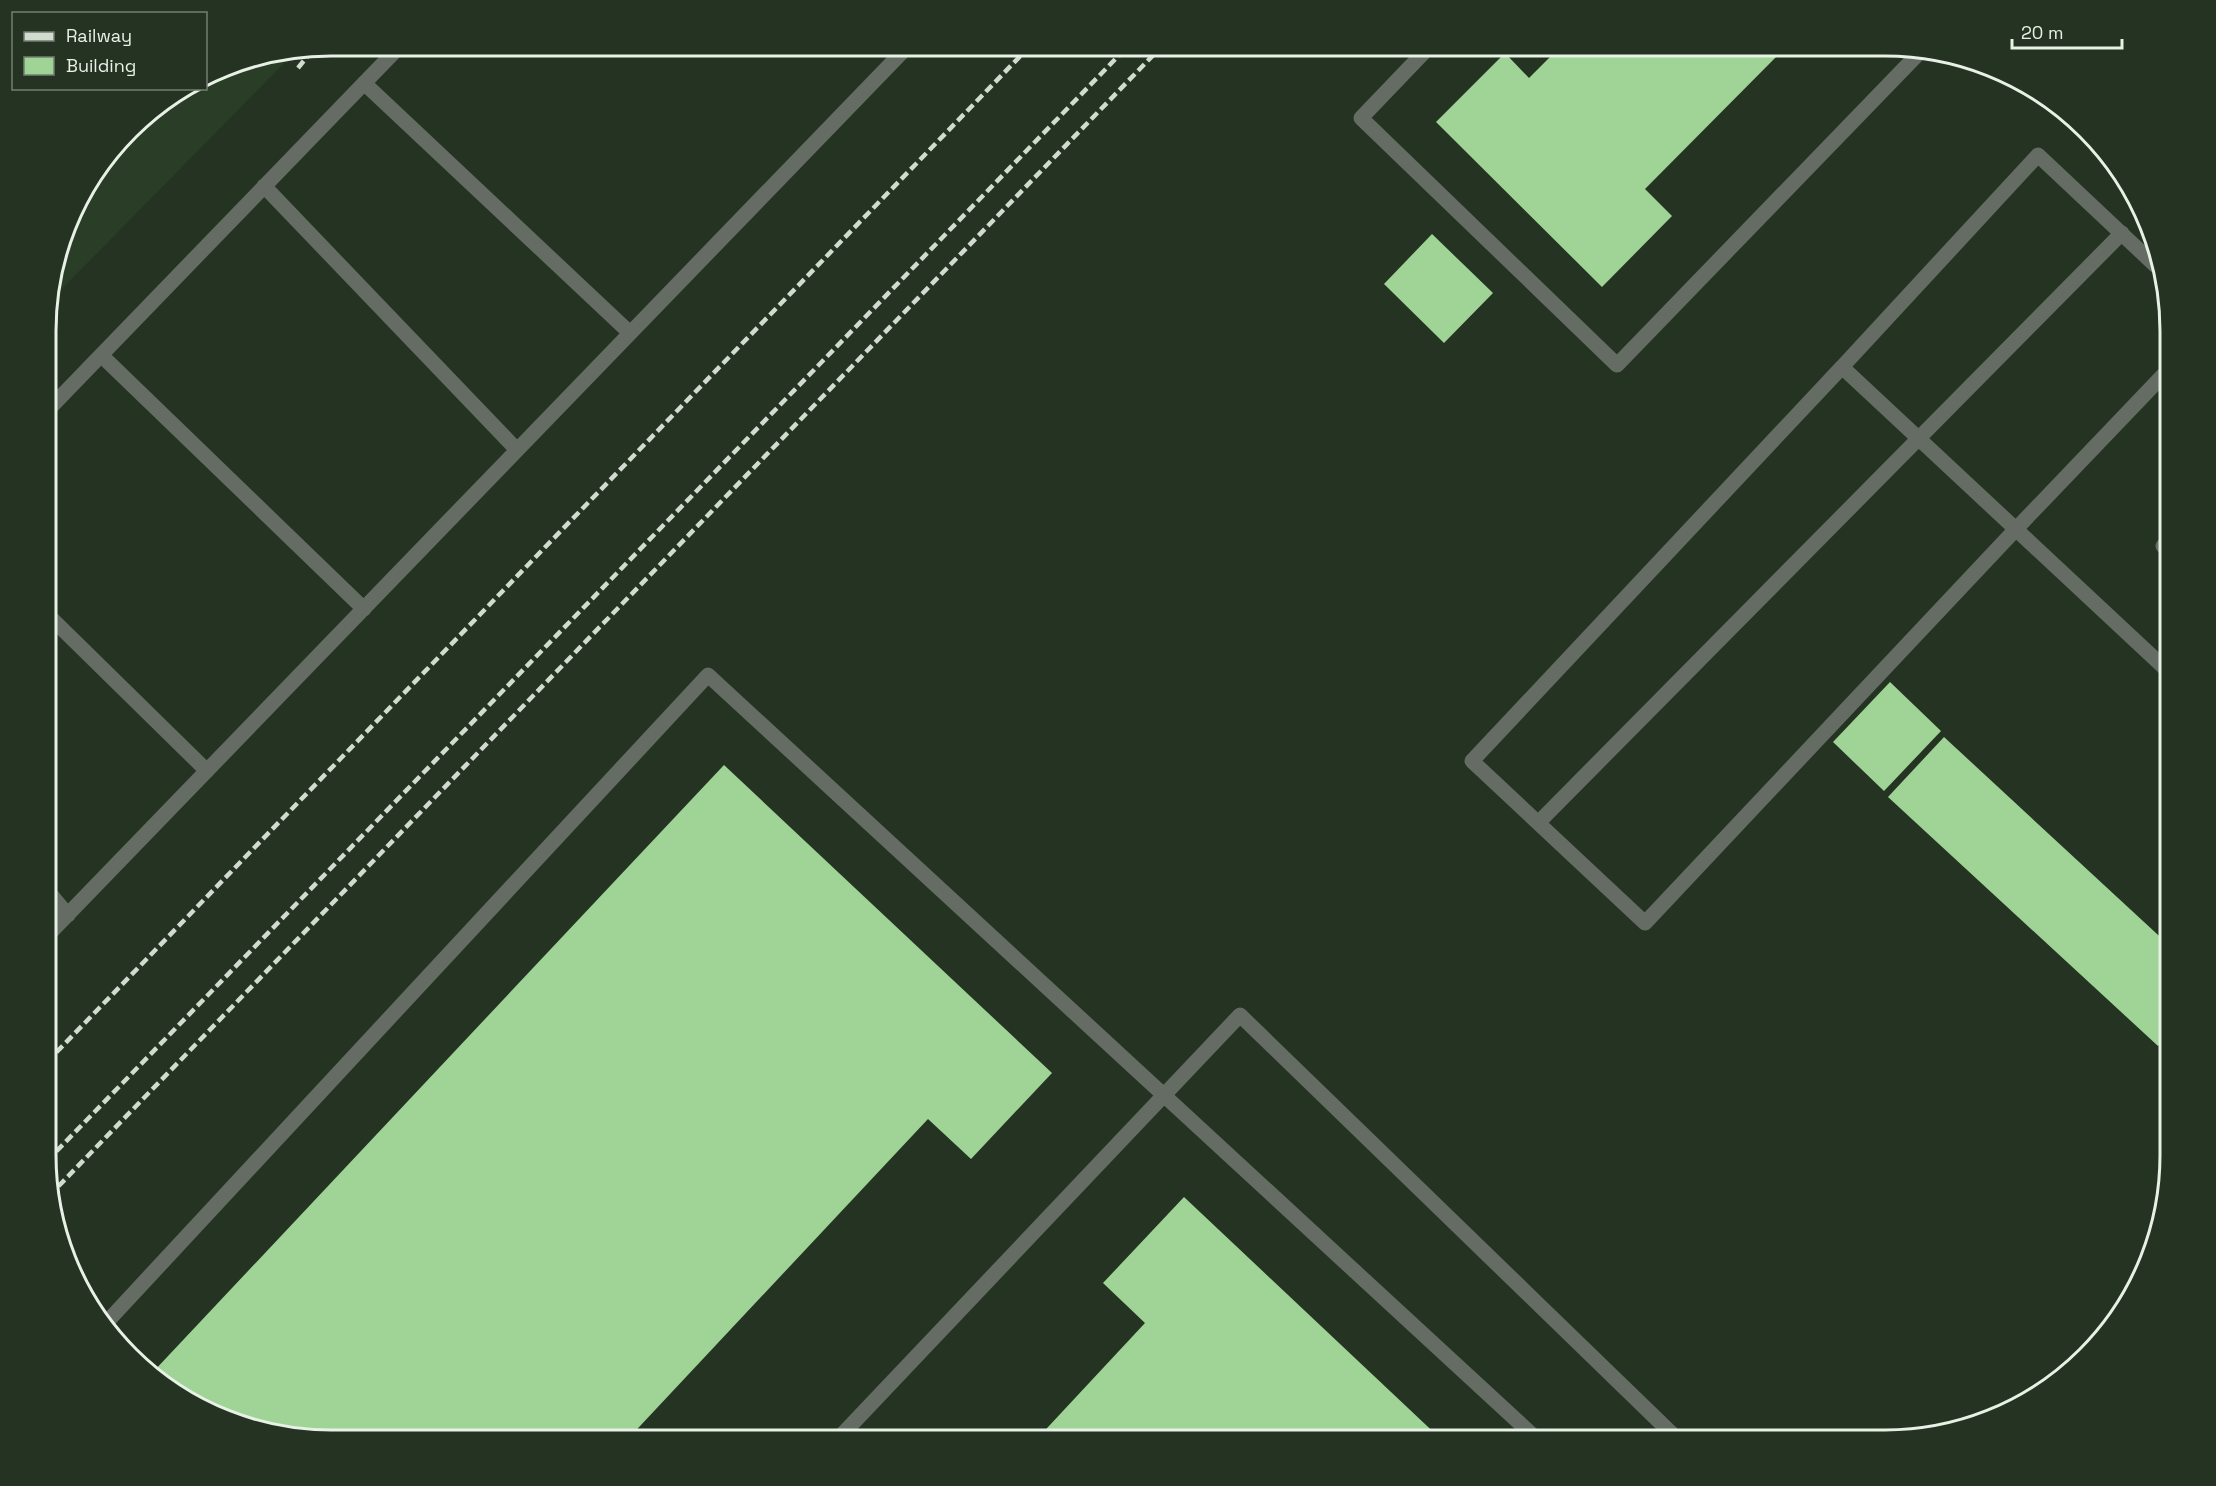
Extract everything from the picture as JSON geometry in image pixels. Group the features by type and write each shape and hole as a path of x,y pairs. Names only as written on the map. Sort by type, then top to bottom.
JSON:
{"lane":[{"path":"56,402 390,56"},
{"path":"56,927 898,56"},
{"path":"1420,56 1361,118 1617,366 1915,57"},
{"path":"364,83 630,333"},
{"path":"2152,262 2038,155 1472,760 1645,923 2160,378"},
{"path":"264,186 518,450"},
{"path":"1538,823 2122,233"},
{"path":"101,356 364,609"},
{"path":"1842,367 2160,664"},
{"path":"56,623 207,771"},
{"path":"109,1319 708,675 1527,1430"},
{"path":"56,901 68,915"},
{"path":"846,1430 1240,1015 1657,1430"}],"shaded area":[{"path":"288,59 58,292 65,259 76,225 92,193 112,163 136,136 163,112 193,92 207,90 207,85 242,70"}],"building":[{"path":"1502,56 1508,56 1529,78 1551,56 1777,56 1645,189 1672,216 1602,287 1436,122"},
{"path":"1432,234 1493,293 1444,343 1384,284"},
{"path":"1890,682 1941,731 1884,791 1833,742"},
{"path":"1944,737 2160,937 2160,1044 2158,1046 1888,797"},
{"path":"724,765 1052,1073 971,1159 928,1119 636,1430 313,1430 295,1428 259,1421 225,1410 193,1394 156,1368"},
{"path":"1184,1197 1431,1430 1045,1430 1145,1323 1103,1283"}],"railway":[{"path":"56,1053 1020,56"},
{"path":"56,1152 1118,56"},
{"path":"58,1187 1152,56"},
{"path":"298,68 307,57"}]}
